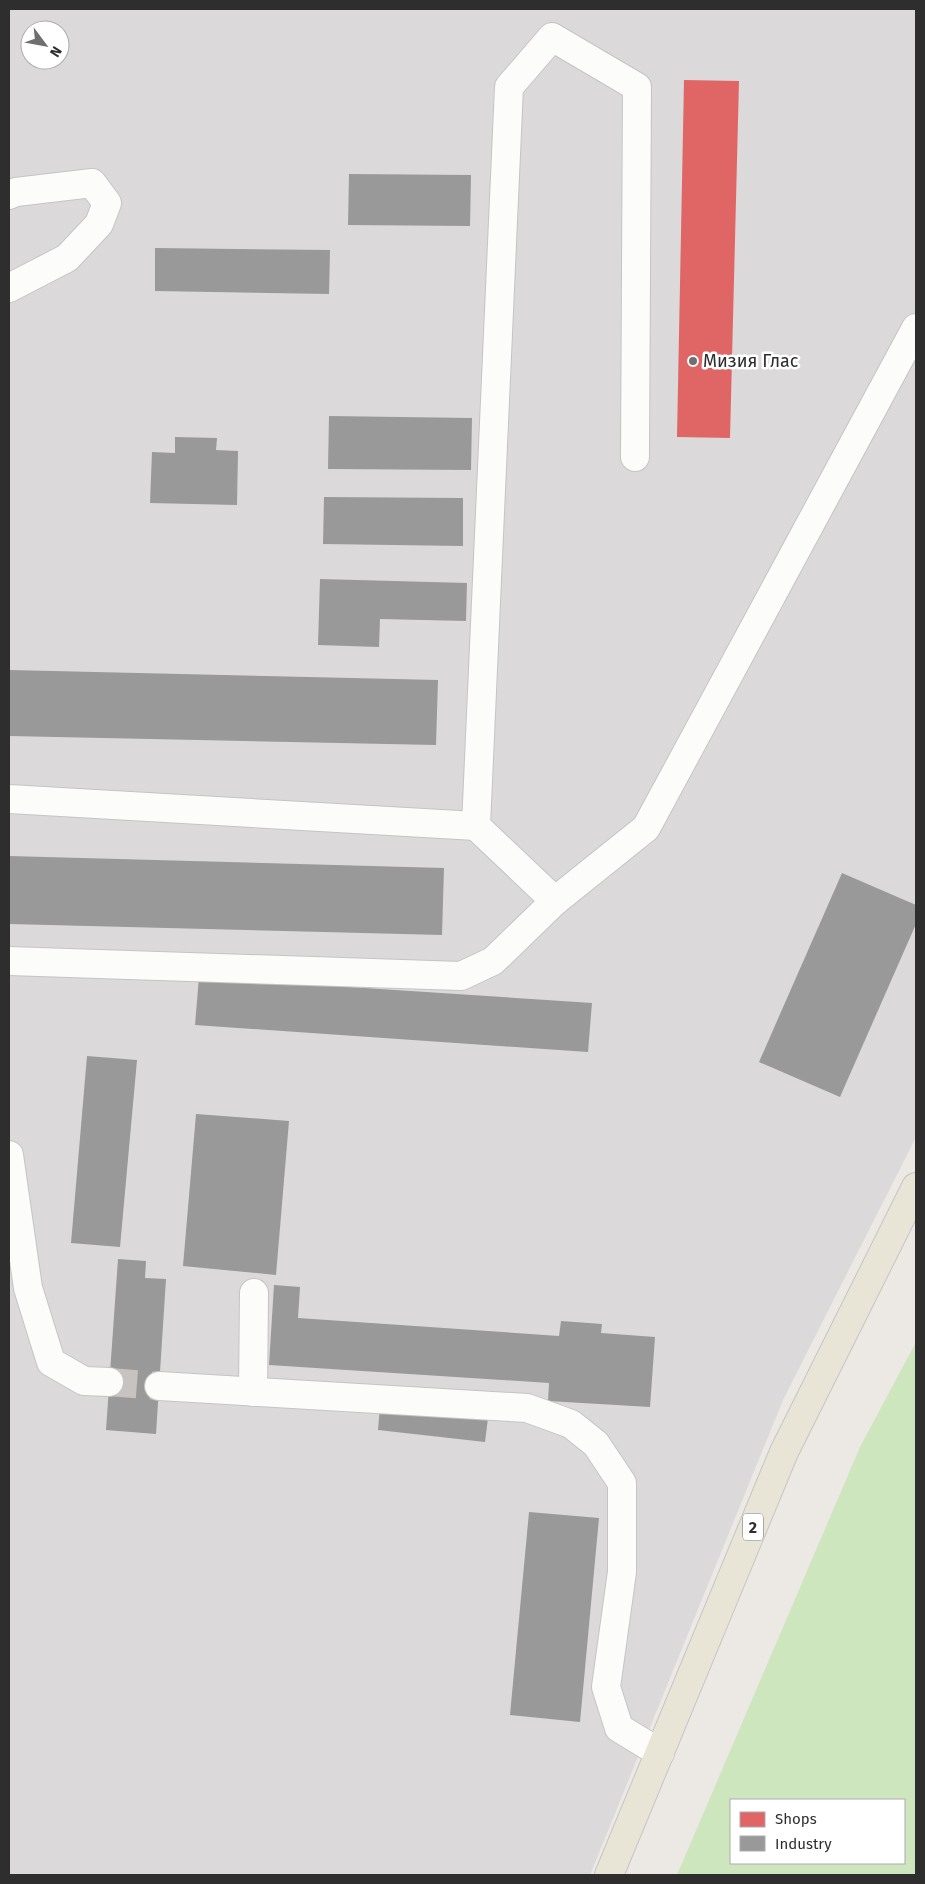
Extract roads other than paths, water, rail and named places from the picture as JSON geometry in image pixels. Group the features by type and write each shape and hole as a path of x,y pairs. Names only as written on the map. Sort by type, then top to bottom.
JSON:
{"main road":[{"name":"2","path":"609,1875 784,1452 916,1187"}],"street":[{"path":"476,826 509,87 552,37 637,87 635,457"},
{"path":"9,195 16,192 92,182 107,203 99,224 67,258 9,288"},
{"path":"9,961 461,976 493,961 555,901 646,828 916,328"},
{"path":"9,799 476,826 555,901"},
{"path":"9,1155 28,1288 51,1362 84,1381 109,1382"},
{"path":"253,1392 254,1293"},
{"path":"159,1386 527,1408 571,1424 596,1444 622,1482 622,1572 606,1687 619,1728 660,1754"}],"tunnel":[{"path":"109,1382 159,1386"}],"place":[{"name":"Мизия Глас","path":"693,361"}]}
